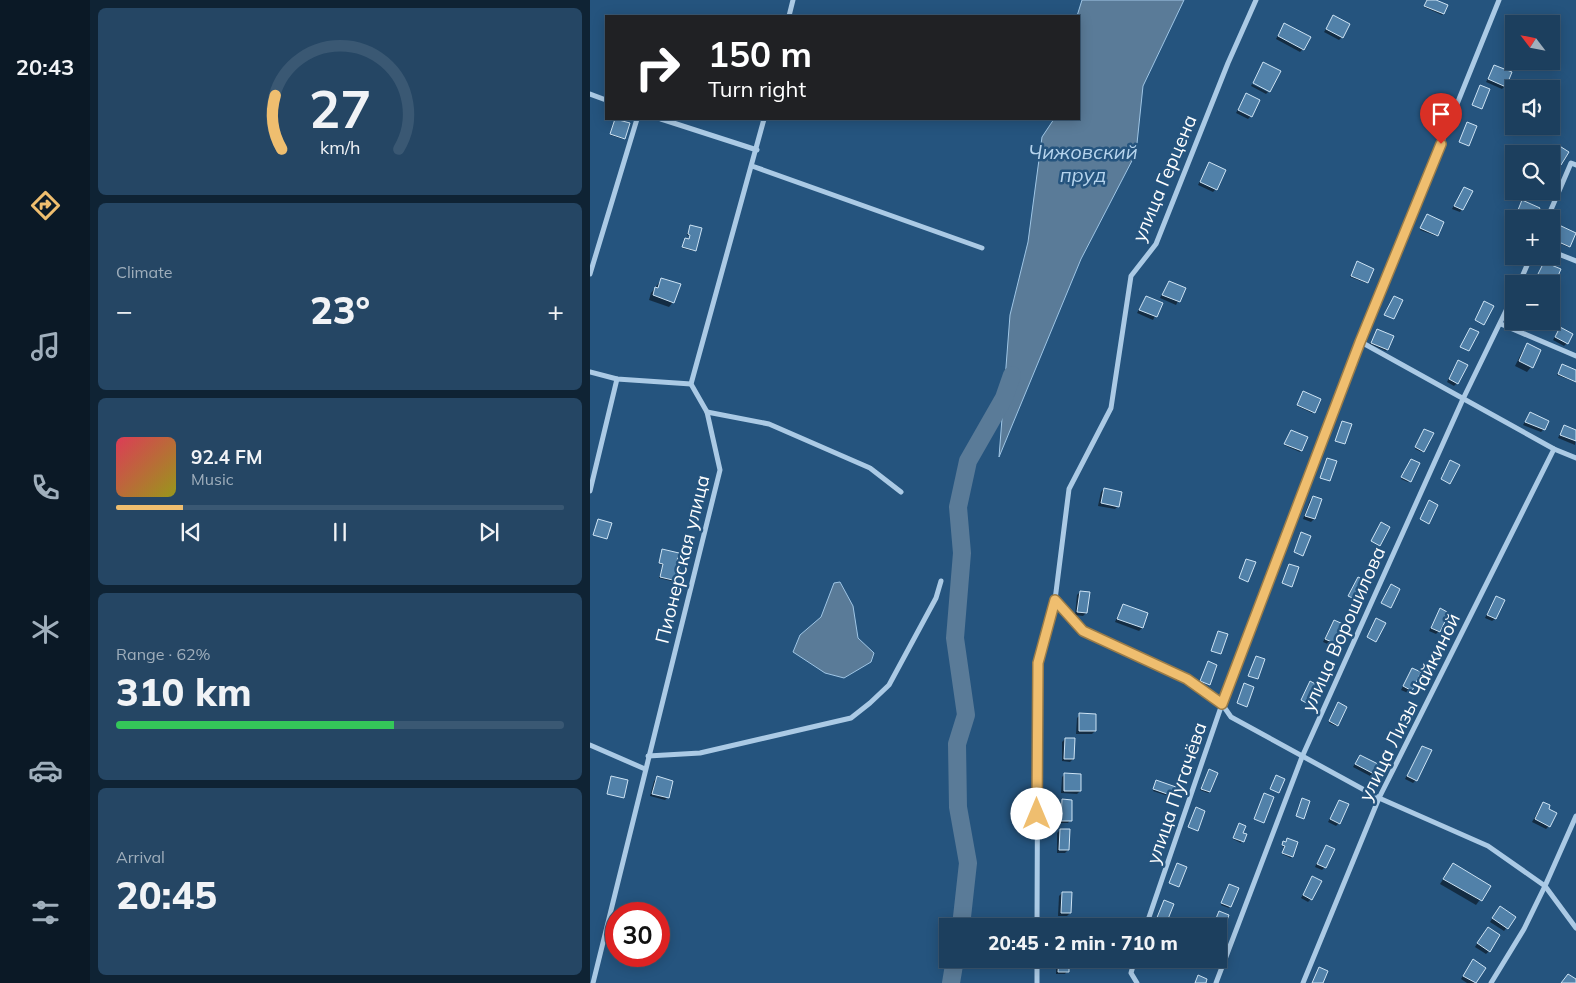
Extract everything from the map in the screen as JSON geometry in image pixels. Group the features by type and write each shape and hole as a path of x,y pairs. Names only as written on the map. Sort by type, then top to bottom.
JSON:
{"street":[{"path":"789,15 793,0"},
{"name":"улица Герцена","path":"1037,918 1038,663 1055,600 1069,489 1111,408 1131,276 1156,244 1228,63 1256,0"},
{"name":"улица Пугачёва","path":"1149,918 1222,704 1360,342 1499,0"},
{"path":"590,94 605,100"},
{"path":"590,274 637,120"},
{"path":"664,120 756,150"},
{"path":"590,372 617,379 691,384 764,120"},
{"path":"1551,210 1571,163 1576,165"},
{"path":"752,166 982,248"},
{"path":"1560,255 1576,262"},
{"name":"улица Ворошилова","path":"1216,983 1302,756 1463,399 1505,315"},
{"path":"1501,324 1576,356"},
{"path":"1360,342 1554,449 1576,458"},
{"path":"590,491 617,379"},
{"name":"Пионерская улица","path":"594,983 648,756 720,470 707,412 691,384"},
{"path":"707,412 769,424 870,468 901,492"},
{"name":"улица Лизы Чайкиной","path":"1303,983 1379,798 1554,449"},
{"path":"648,756 700,753 851,718 870,704 889,685 936,598 941,581"},
{"path":"1055,600 1083,631 1187,679 1222,704 1231,717 1379,798 1488,846 1545,886 1576,928"},
{"path":"590,745 645,769"},
{"path":"1491,983 1524,929 1576,816"},
{"path":"1037,968 1037,983"},
{"path":"1132,968 1131,973 1137,983"}],"water":[{"name":"Чижовский пруд","path":"1082,0 1184,0 1143,86 1136,153 1081,259 999,457 1010,315 1028,242 1042,137 1053,120 1080,120 1080,15 1077,15"},
{"path":"840,582 853,606 858,638 874,653 871,662 844,678 825,673 793,652 800,635 821,617 834,583"}],"building":[{"path":"1427,0 1436,0 1448,5 1444,14 1424,6"},
{"path":"1333,15 1350,24 1343,38 1326,29"},
{"path":"1284,23 1311,37 1304,50 1278,36"},
{"path":"1263,62 1281,71 1270,92 1253,83"},
{"path":"1494,65 1512,72 1509,80 1505,80 1505,87 1488,79"},
{"path":"1480,85 1490,89 1482,109 1472,105"},
{"path":"1246,93 1260,100 1252,117 1238,110"},
{"path":"615,120 630,123 625,139 610,134"},
{"path":"1467,122 1477,126 1469,146 1459,142"},
{"path":"1560,146 1569,152 1560,164"},
{"path":"1209,162 1226,170 1217,190 1200,182"},
{"path":"1464,187 1473,191 1463,210 1454,206"},
{"path":"1522,200 1540,208 1539,210 1518,210"},
{"path":"1427,214 1444,222 1438,236 1420,228"},
{"path":"690,225 702,228 696,251 682,247 685,238 689,239"},
{"path":"1560,225 1576,233 1570,247 1560,243"},
{"path":"1357,261 1374,269 1368,283 1351,276"},
{"path":"1542,265 1551,265 1561,269 1558,275 1538,275"},
{"path":"661,278 681,284 674,303 653,295 655,287 658,288"},
{"path":"1169,281 1186,288 1180,302 1162,295"},
{"path":"1146,296 1163,303 1157,317 1139,310"},
{"path":"1394,296 1403,300 1394,319 1384,315"},
{"path":"1484,301 1494,306 1484,325 1475,320"},
{"path":"1560,327 1573,334 1568,344 1555,337"},
{"path":"1470,328 1479,332 1469,351 1460,347"},
{"path":"1377,329 1394,336 1388,350 1371,343"},
{"path":"1527,343 1541,350 1533,368 1519,361"},
{"path":"1458,360 1468,365 1458,384 1449,379"},
{"path":"1562,364 1576,370 1576,382 1558,374"},
{"path":"1303,391 1321,399 1315,413 1297,405"},
{"path":"1530,412 1549,421 1545,430 1525,422"},
{"path":"1342,421 1352,424 1345,444 1335,441"},
{"path":"1564,425 1576,430 1576,441 1560,435"},
{"path":"1424,429 1434,433 1424,452 1415,447"},
{"path":"1291,430 1308,437 1302,451 1284,444"},
{"path":"1327,458 1337,461 1330,481 1320,478"},
{"path":"1411,459 1420,463 1411,482 1401,477"},
{"path":"1450,460 1460,465 1450,484 1441,479"},
{"path":"1104,488 1122,492 1119,507 1101,503"},
{"path":"1313,496 1322,499 1315,519 1305,516"},
{"path":"1429,500 1438,505 1429,524 1420,519"},
{"path":"598,519 612,523 607,539 593,535"},
{"path":"1381,522 1390,527 1380,546 1371,541"},
{"path":"1301,532 1311,536 1303,556 1294,552"},
{"path":"662,549 679,553 677,561 682,562 677,581 660,577 663,564 659,563"},
{"path":"1246,559 1256,562 1248,582 1239,578"},
{"path":"1289,564 1299,567 1292,587 1282,583"},
{"path":"1358,577 1367,581 1357,600 1348,596"},
{"path":"1391,584 1400,589 1391,608 1381,603"},
{"path":"1080,591 1090,592 1087,613 1077,612"},
{"path":"1496,596 1505,600 1496,619 1487,615"},
{"path":"1123,604 1148,613 1143,628 1117,619"},
{"path":"1440,608 1449,613 1440,632 1431,628"},
{"path":"1376,618 1386,623 1376,642 1367,637"},
{"path":"1334,620 1343,624 1334,643 1325,639"},
{"path":"1218,631 1228,634 1221,654 1211,651"},
{"path":"1256,656 1265,659 1258,679 1248,676"},
{"path":"1208,661 1217,665 1210,685 1200,681"},
{"path":"1412,668 1421,672 1412,691 1403,686"},
{"path":"1310,681 1319,686 1310,705 1301,700"},
{"path":"1244,683 1254,687 1247,707 1237,703"},
{"path":"1338,702 1347,707 1338,726 1329,721"},
{"path":"1079,713 1096,714 1096,731 1079,731"},
{"path":"1065,738 1075,738 1074,759 1064,759"},
{"path":"1422,746 1432,750 1417,781 1407,776"},
{"path":"1360,755 1378,764 1374,774 1355,764"},
{"path":"1209,769 1218,773 1210,792 1201,789"},
{"path":"1064,773 1081,774 1081,791 1064,791"},
{"path":"1276,775 1285,779 1279,793 1270,789"},
{"path":"611,776 628,780 624,798 607,794"},
{"path":"657,776 673,781 669,798 652,794"},
{"path":"1156,780 1176,787 1173,796 1153,789"},
{"path":"1264,793 1274,797 1264,823 1254,819"},
{"path":"1302,798 1310,801 1304,819 1296,816"},
{"path":"1062,799 1072,800 1072,821 1061,821"},
{"path":"1339,800 1349,804 1340,824 1330,819"},
{"path":"1543,802 1550,805 1549,809 1557,813 1550,827 1535,819"},
{"path":"1196,807 1205,811 1198,831 1188,827"},
{"path":"1239,823 1246,826 1243,833 1247,834 1244,842 1233,838"},
{"path":"1060,829 1070,829 1069,850 1059,850"},
{"path":"1287,838 1298,842 1293,857 1282,853 1285,846 1282,845 1283,841 1286,842"},
{"path":"1326,845 1335,849 1326,868 1317,864"},
{"path":"1177,863 1187,867 1179,887 1169,883"},
{"path":"1453,863 1491,886 1482,901 1443,879"},
{"path":"1312,876 1322,881 1312,900 1303,895"},
{"path":"1229,884 1239,888 1231,907 1221,903"},
{"path":"1062,892 1072,892 1071,913 1061,913"},
{"path":"1164,900 1174,904 1168,918 1157,918"},
{"path":"1500,906 1516,917 1508,929 1492,918"},
{"path":"1219,911 1229,915 1227,920 1227,918 1216,918"},
{"path":"1488,927 1500,935 1490,952 1477,943"},
{"path":"1473,959 1486,968 1476,983 1463,976"},
{"path":"1319,967 1328,971 1323,983 1312,983"},
{"path":"1058,968 1069,968 1069,972 1058,972"},
{"path":"1568,974 1576,979 1576,983 1561,983"},
{"path":"1198,975 1207,979 1206,983 1195,983"}],"waterway":[{"path":"962,918 968,863 958,807 957,744 966,715 955,638 962,553 958,507 968,461 1004,398 1012,375"},
{"path":"951,983 954,968"}],"route":[{"path":"1037,814 1038,663 1055,600 1083,631 1187,679 1222,704 1360,342 1441,144"}]}
